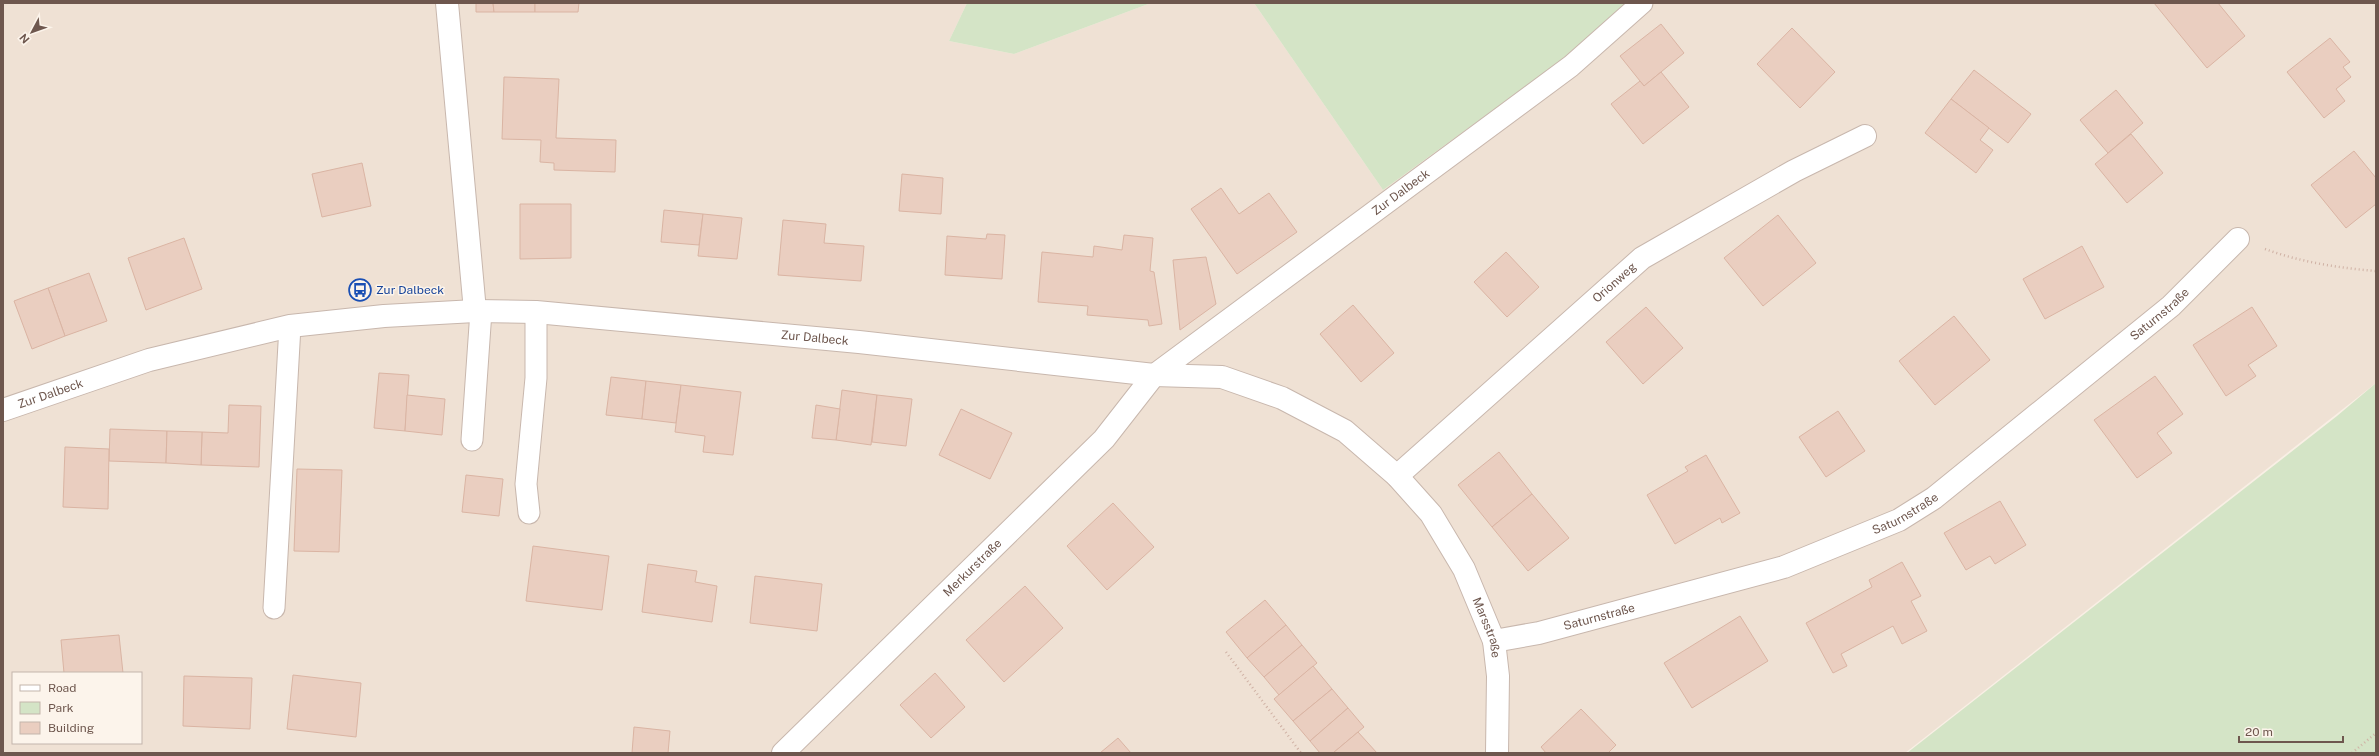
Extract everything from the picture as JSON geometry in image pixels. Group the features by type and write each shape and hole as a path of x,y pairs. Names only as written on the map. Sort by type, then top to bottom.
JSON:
{"street":[{"path":"447,3 478,311"},
{"name":"Orionweg","path":"1397,476 1642,258 1794,171 1865,136"},
{"name":"Saturnstraße","path":"1494,641 1539,633 1784,567 1899,520 1934,498 2171,306 2238,239"},
{"name":"Zur Dalbeck","path":"3,410 149,360 290,326 384,316 478,311 536,312 851,341 1154,375 1222,377 1282,398 1344,430 1397,476 1431,514"},
{"name":"Merkurstraße","path":"783,753 1104,439 1154,375"},
{"name":"Marsstraße","path":"1431,514 1464,569 1494,641 1498,676 1497,753"}],"lane":[{"name":"Zur Dalbeck","path":"1154,375 1571,66 1642,3"},
{"path":"472,440 478,311"},
{"path":"529,512 526,484 536,378 536,312"},
{"path":"274,608 290,326"}],"path":[{"path":"2238,239 2285,257 2355,269 2376,271"},
{"path":"1226,652 1300,753"},
{"path":"2352,753 2376,733"}],"shaded area":[{"path":"3,3 967,3 949,41 1014,54 1151,3 1254,3 1383,190 1565,58 1626,3 2376,3 2376,383 1905,753 3,753"}],"green space":[{"path":"967,3 1151,3 1014,54 949,41"},
{"path":"1254,3 1626,3 1565,58 1383,190"},
{"path":"2376,383 2376,753 1907,753 2337,416"}],"building":[{"path":"476,3 493,3 494,12 476,12"},
{"path":"493,3 535,3 535,12 494,12"},
{"path":"535,3 579,3 578,12 535,12"},
{"path":"2154,3 2218,3 2245,36 2207,68"},
{"path":"1661,24 1684,53 1644,86 1620,56"},
{"path":"1792,28 1835,72 1800,108 1757,64"},
{"path":"2330,38 2350,62 2343,67 2351,77 2336,89 2345,101 2324,118 2287,72"},
{"path":"1974,70 2031,114 2008,143 1951,99"},
{"path":"1661,72 1689,107 1643,144 1611,104 1640,81 1644,86"},
{"path":"504,77 559,79 556,138 616,140 615,172 554,170 554,163 540,162 541,140 502,139"},
{"path":"2116,90 2143,123 2108,153 2080,120"},
{"path":"1951,99 1989,128 1980,140 1993,150 1976,173 1925,133"},
{"path":"2131,134 2163,173 2127,203 2095,164"},
{"path":"2354,151 2376,178 2376,204 2346,228 2311,185"},
{"path":"362,163 371,206 322,217 312,174"},
{"path":"902,174 943,178 941,214 899,211"},
{"path":"1221,188 1239,214 1269,193 1297,232 1237,274 1191,209"},
{"path":"520,204 571,204 571,258 520,259"},
{"path":"664,210 703,214 699,245 661,242"},
{"path":"703,214 742,218 737,259 698,256"},
{"path":"1778,215 1816,263 1763,306 1724,258"},
{"path":"783,220 826,224 824,243 864,246 861,281 778,275"},
{"path":"987,234 1005,235 1002,279 945,275 947,236 986,239"},
{"path":"1124,235 1153,238 1150,271 1154,272 1162,324 1149,326 1148,320 1087,315 1088,306 1038,302 1042,252 1093,257 1094,246 1122,250"},
{"path":"184,238 202,289 146,310 128,258"},
{"path":"2082,246 2104,287 2045,319 2023,279"},
{"path":"1506,252 1539,287 1507,317 1474,282"},
{"path":"1206,257 1216,304 1180,330 1173,260"},
{"path":"89,273 107,321 65,336 48,288"},
{"path":"48,288 65,336 32,349 14,301"},
{"path":"1353,305 1394,353 1361,382 1320,334"},
{"path":"1646,307 1683,348 1643,384 1606,342"},
{"path":"2252,307 2277,346 2248,365 2256,376 2226,396 2193,345"},
{"path":"1954,316 1990,360 1935,405 1899,361"},
{"path":"379,373 409,375 405,431 374,428"},
{"path":"2155,376 2183,414 2157,433 2172,453 2137,478 2094,420"},
{"path":"611,377 646,381 642,419 606,415"},
{"path":"646,381 681,385 676,423 642,419"},
{"path":"681,385 741,392 733,455 703,452 705,436 675,432"},
{"path":"842,390 877,395 871,445 836,440"},
{"path":"407,395 445,399 442,435 405,431"},
{"path":"877,395 912,399 906,446 872,442"},
{"path":"229,405 261,406 259,467 201,465 202,432 228,433"},
{"path":"816,405 840,409 836,440 812,438"},
{"path":"961,409 1012,433 990,479 939,455"},
{"path":"1838,411 1865,451 1826,477 1799,437"},
{"path":"110,429 167,431 166,463 109,461"},
{"path":"167,431 202,432 201,465 166,463"},
{"path":"65,447 109,449 108,509 63,507"},
{"path":"1499,452 1532,494 1492,527 1458,485"},
{"path":"1706,455 1740,513 1722,523 1720,518 1675,544 1647,495 1688,471 1685,467"},
{"path":"297,469 342,470 339,552 294,551"},
{"path":"466,475 503,479 499,516 462,512"},
{"path":"1532,494 1569,538 1528,571 1492,527"},
{"path":"2000,501 2026,545 1995,564 1990,556 1966,570 1944,533"},
{"path":"1113,503 1154,547 1107,590 1067,546"},
{"path":"533,546 609,556 602,610 526,601"},
{"path":"1902,562 1921,596 1911,601 1927,631 1902,644 1893,626 1841,654 1847,666 1833,673 1806,623 1872,587 1869,580"},
{"path":"648,564 697,571 695,582 717,586 712,622 642,612"},
{"path":"755,576 822,584 817,631 750,623"},
{"path":"1025,586 1063,628 1004,682 966,640"},
{"path":"1265,600 1286,625 1247,658 1226,632"},
{"path":"1740,616 1768,661 1692,708 1664,663"},
{"path":"1286,625 1302,645 1264,677 1247,658"},
{"path":"119,635 123,672 64,672 61,640"},
{"path":"1302,645 1317,663 1279,695 1264,677"},
{"path":"1313,666 1332,689 1293,721 1274,699"},
{"path":"935,673 965,707 931,738 900,705"},
{"path":"293,675 361,683 356,737 287,729"},
{"path":"184,676 252,678 250,729 183,726"},
{"path":"1332,689 1348,708 1310,741 1293,721"},
{"path":"1348,708 1364,727 1333,753 1320,753 1310,741"},
{"path":"1581,709 1616,745 1608,753 1546,753 1541,747"},
{"path":"634,727 670,731 668,753 632,753"},
{"path":"1358,732 1377,753 1333,753"},
{"path":"1118,738 1131,753 1100,753"}],"place":[{"name":"Zur Dalbeck","path":"360,290"}]}
